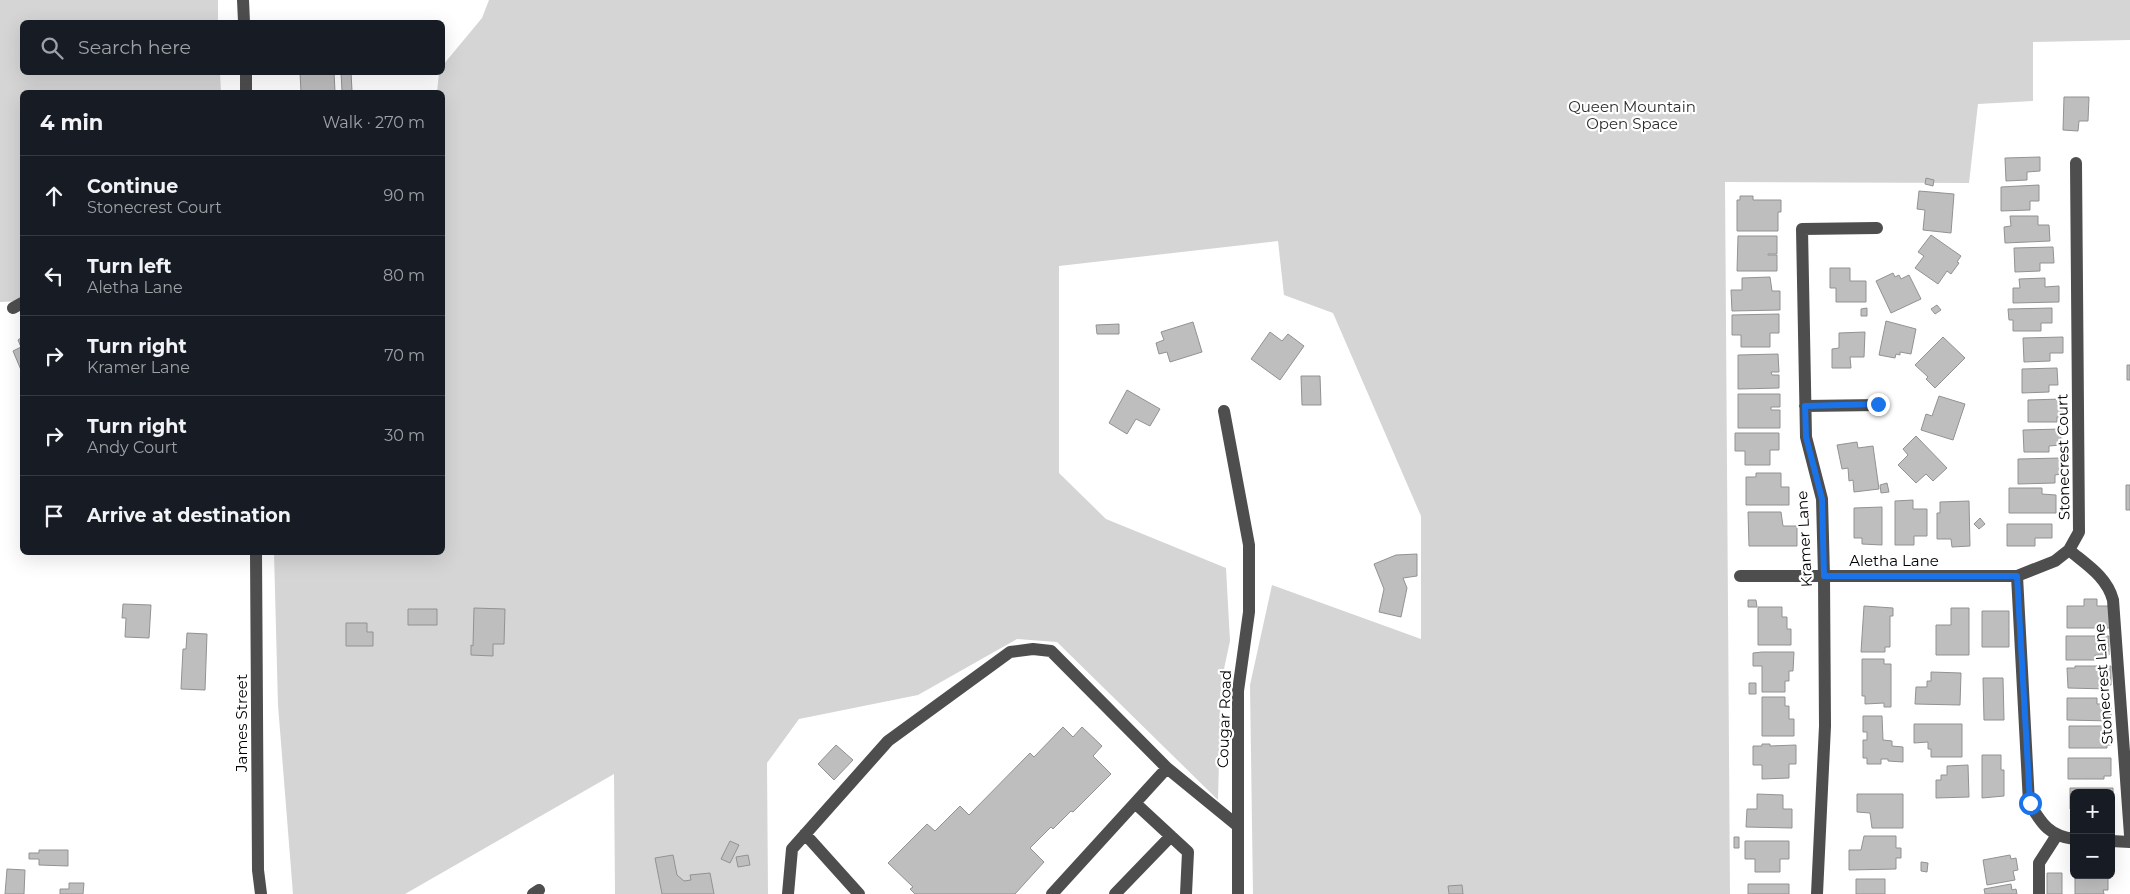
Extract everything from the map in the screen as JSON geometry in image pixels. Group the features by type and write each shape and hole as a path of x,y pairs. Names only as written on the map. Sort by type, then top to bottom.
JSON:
{"street":[{"path":"243,0 244,20"},
{"path":"246,75 246,90"},
{"name":"Stonecrest Court","path":"2069,550 2079,532 2076,163"},
{"name":"Kramer Lane","path":"1817,894 1825,726 1824,576 1822,499 1806,437 1802,229 1877,228"},
{"path":"1805,406 1878,404"},
{"name":"Cougar Road","path":"1224,411 1249,545 1249,612 1238,691 1238,894"},
{"path":"2069,550 2055,561 2017,576 2030,803 2042,824 2060,837 2070,838"},
{"name":"Stonecrest Lane","path":"2069,550 2102,578 2110,588 2113,600 2130,835"},
{"name":"James Street","path":"256,555 258,870 261,894"},
{"name":"Aletha Lane","path":"1740,576 2017,576"},
{"path":"790,892 792,849 888,742 1010,652 1034,649 1051,651 1167,768 1238,826"},
{"path":"1052,894 1167,768"},
{"path":"1135,802 1188,852 1184,892"},
{"path":"805,834 859,894"},
{"path":"2039,894 2039,863 2057,835"},
{"path":"1115,894 1171,836"},
{"path":"2115,841 2130,842"},
{"path":"533,894 539,890 539,894"}],"green space":[{"path":"0,0 218,0 218,20 20,20 20,75 220,75 221,90 20,90 20,301 0,302"},
{"name":"Queen Mountain Open Space","path":"489,0 2130,0 2130,40 2033,42 2033,101 1978,104 1969,183 1725,182 1730,894 1253,894 1250,685 1272,585 1421,639 1421,516 1333,313 1284,295 1278,241 1059,266 1059,473 1106,519 1226,568 1230,641 1221,683 1218,800 1057,642 1017,639 918,695 799,719 767,763 768,894 615,894 614,774 405,894 293,894 278,705 274,555 445,555 445,90 437,90 439,75 445,75 445,63 482,18"}],"building":[{"path":"300,75 334,75 335,90 301,90"},
{"path":"341,75 351,75 352,90 342,90"},
{"path":"2064,97 2089,97 2088,121 2079,121 2078,131 2063,130"},
{"path":"2040,157 2040,171 2027,172 2027,180 2006,181 2005,158"},
{"path":"1926,178 1934,180 1933,186 1925,184"},
{"path":"2039,185 2039,201 2030,201 2030,210 2001,211 2001,187"},
{"path":"1919,191 1954,194 1951,233 1923,230 1925,210 1917,209"},
{"path":"1740,196 1753,196 1753,200 1781,200 1781,212 1778,212 1778,231 1737,231 1737,200 1740,200"},
{"path":"2010,216 2038,216 2038,225 2049,225 2050,241 2005,243 2004,227 2011,226"},
{"path":"1931,235 1961,256 1957,262 1959,263 1951,274 1947,271 1938,284 1915,268 1924,256 1918,252"},
{"path":"1738,236 1777,236 1777,254 1768,255 1777,255 1777,271 1737,271"},
{"path":"2053,247 2054,263 2040,263 2040,271 2015,272 2014,248"},
{"path":"1830,268 1850,268 1850,281 1866,281 1866,302 1836,302 1836,288 1830,288"},
{"path":"1893,273 1895,277 1899,275 1901,279 1909,275 1921,299 1891,313 1876,281"},
{"path":"1770,277 1772,291 1780,291 1780,310 1732,311 1731,290 1742,290 1742,278"},
{"path":"2045,278 2045,287 2059,286 2059,302 2013,303 2013,288 2020,288 2019,279"},
{"path":"1937,305 1941,310 1935,314 1931,309"},
{"path":"1867,308 1867,316 1861,316 1861,309"},
{"path":"2052,308 2052,323 2041,323 2041,331 2013,331 2013,320 2009,320 2008,309"},
{"path":"1779,314 1779,333 1770,333 1770,347 1741,347 1741,335 1732,335 1732,315"},
{"path":"1886,321 1916,329 1911,354 1900,352 1900,355 1896,354 1895,358 1879,355"},
{"path":"1193,322 1202,352 1170,362 1167,352 1159,354 1156,343 1164,340 1161,332"},
{"path":"1119,324 1119,334 1097,334 1096,325"},
{"path":"1270,332 1282,341 1288,334 1304,346 1280,380 1251,359"},
{"path":"1865,332 1864,357 1850,357 1851,368 1832,368 1832,349 1839,348 1839,333"},
{"path":"1943,337 1965,358 1935,388 1926,379 1928,377 1915,365"},
{"path":"2063,337 2063,353 2050,353 2050,361 2024,362 2023,338"},
{"path":"20,348 20,368 13,351"},
{"path":"1778,354 1779,372 1771,372 1772,375 1779,375 1779,388 1738,389 1738,355"},
{"path":"2127,365 2130,365 2130,380 2127,380"},
{"path":"2057,368 2058,385 2049,385 2049,392 2022,393 2022,369"},
{"path":"1301,376 1320,376 1321,405 1302,405"},
{"path":"1127,390 1160,409 1150,426 1136,419 1127,434 1109,423"},
{"path":"1738,394 1780,394 1780,407 1771,407 1771,410 1780,410 1780,428 1738,428"},
{"path":"1939,396 1965,404 1953,440 1921,430 1926,414 1932,416"},
{"path":"2062,399 2062,417 2057,417 2057,422 2028,422 2028,400"},
{"path":"2061,429 2061,445 2049,446 2049,452 2024,452 2023,430"},
{"path":"1735,433 1779,433 1779,450 1770,450 1770,465 1745,465 1745,451 1735,451"},
{"path":"1916,436 1947,468 1933,481 1926,474 1916,483 1898,465 1908,455 1903,449"},
{"path":"1857,442 1858,448 1873,446 1879,489 1854,492 1853,480 1849,481 1848,468 1842,469 1837,445"},
{"path":"2061,458 2061,474 2055,475 2055,483 2018,484 2018,459"},
{"path":"1756,473 1781,473 1781,487 1789,487 1789,505 1746,505 1746,477 1756,477"},
{"path":"1887,483 1889,492 1881,493 1880,485"},
{"path":"2126,485 2130,485 2130,510 2126,510"},
{"path":"2009,488 2042,488 2042,494 2056,495 2056,513 2009,513"},
{"path":"1913,500 1913,509 1927,509 1927,536 1914,536 1914,545 1895,545 1895,501"},
{"path":"1969,501 1970,546 1952,547 1951,539 1937,539 1937,513 1940,513 1940,502"},
{"path":"1882,507 1882,545 1862,544 1862,538 1854,538 1854,508"},
{"path":"1748,512 1781,512 1783,526 1797,526 1797,546 1749,546"},
{"path":"1980,518 1985,524 1979,529 1974,524"},
{"path":"2007,524 2052,524 2052,538 2035,538 2035,546 2007,546"},
{"path":"1417,554 1417,576 1403,578 1407,588 1401,617 1379,612 1384,589 1374,564 1396,555"},
{"path":"2084,599 2097,599 2097,606 2110,606 2110,628 2067,628 2067,606 2084,606"},
{"path":"1748,600 1756,600 1757,607 1748,607"},
{"path":"123,604 151,605 149,638 125,637 126,618 122,618"},
{"path":"1864,606 1893,608 1893,616 1890,616 1890,647 1885,647 1885,652 1861,652"},
{"path":"1758,607 1782,607 1782,617 1787,617 1787,629 1791,629 1791,645 1758,645"},
{"path":"474,608 505,609 504,644 493,644 493,656 471,655"},
{"path":"1951,608 1969,608 1969,655 1936,655 1936,625 1951,625"},
{"path":"408,609 437,609 437,625 408,625"},
{"path":"1982,611 2009,611 2009,647 1982,647"},
{"path":"346,623 367,623 367,632 373,632 373,646 346,646"},
{"path":"187,633 207,634 205,690 181,689 183,649 186,649"},
{"path":"2066,636 2109,636 2109,655 2095,655 2095,660 2066,660"},
{"path":"1794,652 1793,671 1789,671 1789,681 1785,681 1785,692 1762,692 1762,666 1753,666 1753,653"},
{"path":"1862,659 1884,659 1884,664 1891,664 1891,707 1884,707 1884,703 1865,704 1865,696 1862,696"},
{"path":"2075,666 2111,666 2111,685 2108,685 2108,689 2068,688 2067,668 2075,668"},
{"path":"1931,672 1961,673 1960,705 1915,704 1916,687 1927,687 1927,681 1931,681"},
{"path":"1983,678 2003,678 2004,720 1984,720"},
{"path":"1749,683 1756,683 1756,694 1749,694"},
{"path":"1762,697 1785,697 1785,706 1789,706 1789,719 1794,719 1794,736 1762,736"},
{"path":"2067,698 2097,698 2097,704 2111,704 2111,721 2067,720"},
{"path":"1863,716 1882,716 1883,740 1892,741 1892,746 1903,747 1903,762 1881,759 1881,764 1867,764 1867,758 1863,758 1863,740 1867,740 1867,732 1863,732"},
{"path":"1914,724 1962,724 1962,757 1931,757 1931,749 1928,749 1928,742 1914,743"},
{"path":"2069,726 2112,726 2112,745 2107,745 2107,748 2069,748"},
{"path":"1063,727 1073,737 1082,727 1102,746 1093,756 1111,774 1073,812 1071,811 1053,829 1051,827 1030,848 1044,862 1015,894 915,894 910,889 913,887 888,863 927,824 935,831 960,806 969,815 1030,753 1034,757"},
{"path":"1762,744 1770,744 1770,746 1796,745 1796,764 1789,764 1789,778 1762,779 1762,765 1753,765 1753,746 1762,746"},
{"path":"836,745 853,760 834,780 818,764"},
{"path":"1982,755 2001,755 2001,770 2004,770 2004,796 1982,798"},
{"path":"2068,758 2111,758 2111,776 2104,776 2104,779 2068,779"},
{"path":"1968,765 1969,797 1936,798 1936,780 1941,780 1941,775 1947,775 1947,766"},
{"path":"2070,788 2113,788 2113,789"},
{"path":"1757,794 1783,795 1783,809 1792,809 1792,828 1746,827 1747,809 1757,809"},
{"path":"1857,794 1903,794 1903,828 1872,828 1870,813 1857,812"},
{"path":"1864,836 1896,836 1896,848 1901,848 1901,858 1896,858 1896,869 1849,870 1849,850 1861,850"},
{"path":"1734,837 1739,837 1739,848 1734,848"},
{"path":"730,841 739,845 730,863 721,859"},
{"path":"1745,841 1789,841 1789,859 1780,859 1780,872 1755,872 1755,859 1745,859"},
{"path":"39,850 68,850 68,866 39,865 39,859 29,859 29,853 39,853"},
{"path":"673,855 677,875 684,881 691,880 690,875 710,873 714,894 662,894 655,858"},
{"path":"748,855 750,865 738,867 736,857"},
{"path":"2010,855 2011,859 2016,858 2018,870 2013,871 2015,880 1987,885 1983,860"},
{"path":"1921,862 1928,863 1927,872 1921,871"},
{"path":"7,869 25,870 24,894 5,894"},
{"path":"2047,873 2062,873 2062,894 2047,894"},
{"path":"1856,879 1885,879 1885,894 1856,894"},
{"path":"2075,879 2108,879 2108,890 2103,890 2104,894 2075,894"},
{"path":"69,883 84,883 83,894 60,894 60,889 69,889"},
{"path":"1748,884 1789,884 1789,894 1748,894"},
{"path":"2011,884 2012,890 2016,889 2017,894 1985,894 1984,889"},
{"path":"1462,885 1463,894 1449,894 1448,886"}],"route":[{"path":"1878,404 1805,406 1806,437 1822,499 1824,576 2017,576 2030,803"}]}
